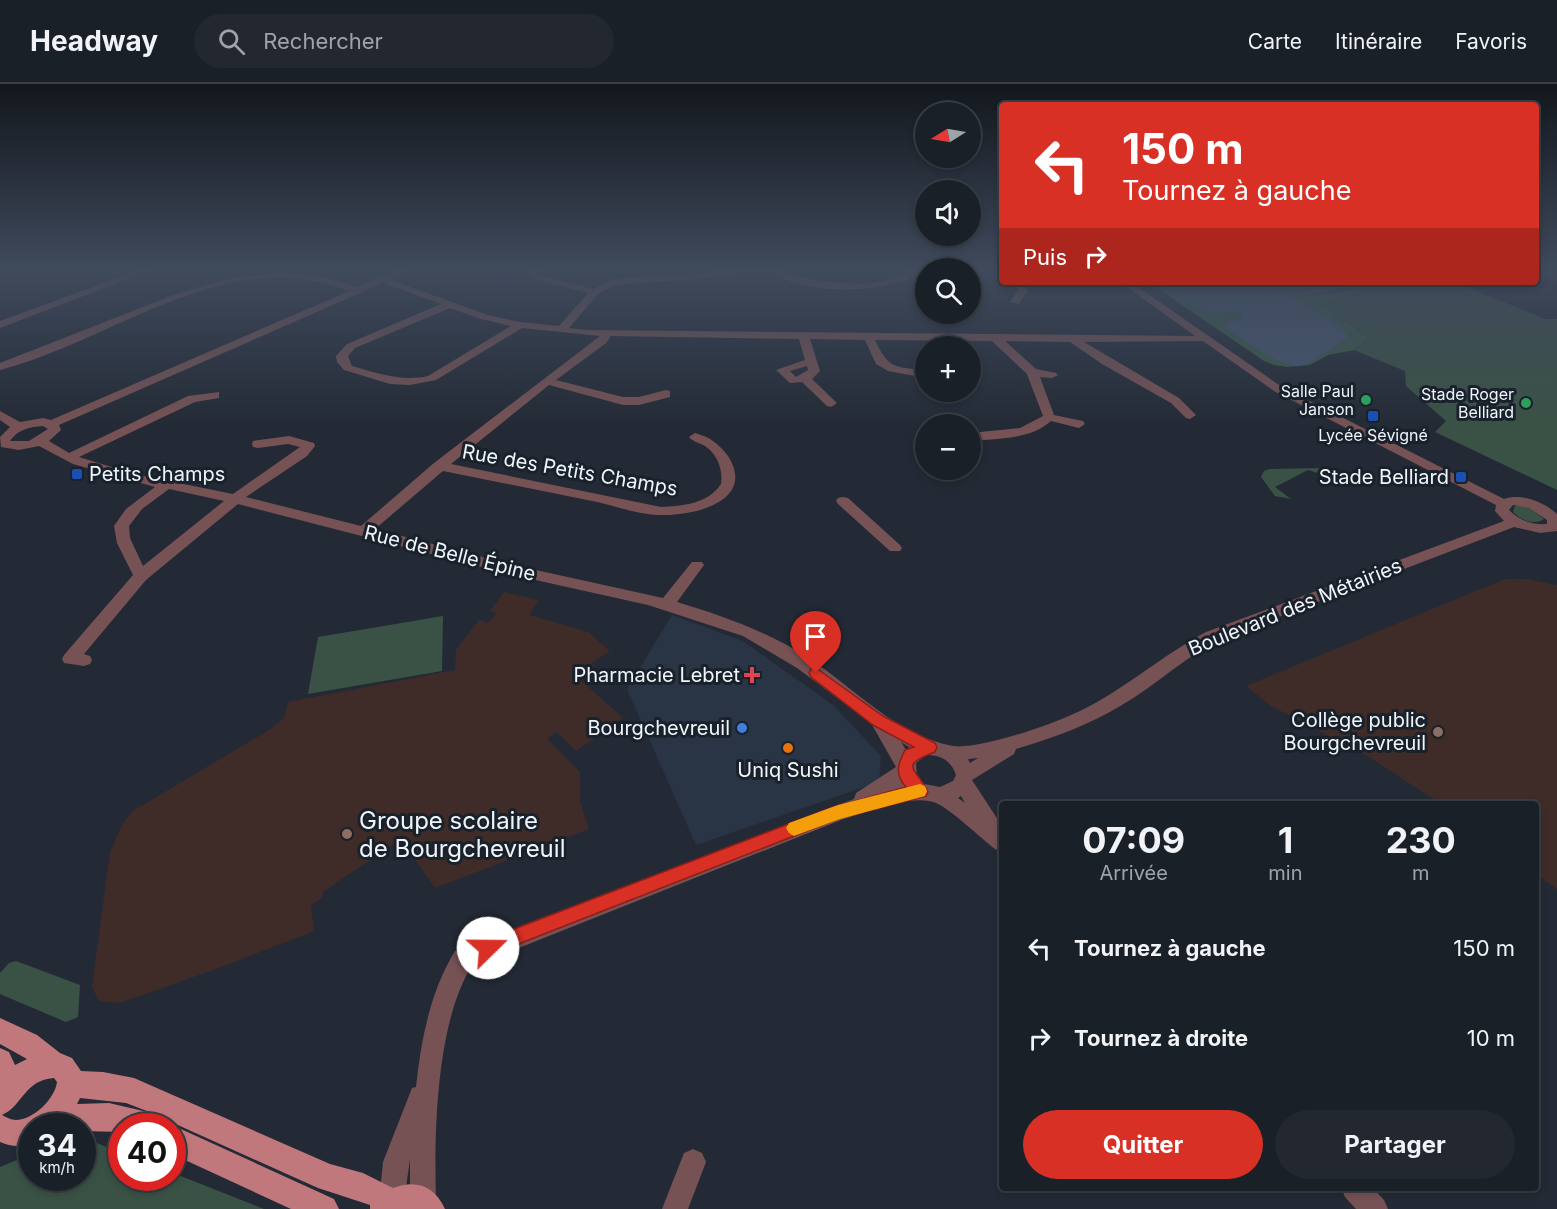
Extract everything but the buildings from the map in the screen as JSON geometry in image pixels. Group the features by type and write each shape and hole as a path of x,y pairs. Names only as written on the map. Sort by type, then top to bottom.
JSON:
{"main road":[{"path":"0,1031 30,1044 43,1053 52,1064 67,1070 71,1085 61,1106 50,1113"},
{"path":"0,1061 6,1075 3,1097"},
{"path":"3,1097 28,1072 52,1064"},
{"path":"71,1085 87,1083 110,1085 134,1091 319,1174 380,1195 389,1206 412,1197 427,1204"},
{"path":"186,1145 324,1209"}],"street":[{"path":"0,367 113,324"},
{"path":"52,424 54,430 40,441 24,446 3,446 7,434 19,427 35,423 52,424 282,324"},
{"path":"404,324 351,346 342,356 343,362 348,368 393,382 419,382 432,378 520,324 561,331 607,334 1202,338"},
{"path":"561,331 567,324"},
{"path":"1176,324 1181,331"},
{"path":"1182,324 1278,389 1503,504 1517,501 1534,505 1550,514 1554,519 1555,528 1540,529 1514,522 1502,511 1503,504"},
{"path":"1096,337 1167,334 1181,331 1202,338"},
{"name":"Rue des Petits Champs","path":"364,531 440,466 546,381 602,341 607,334"},
{"path":"803,335 814,371 794,381 782,370 810,362"},
{"path":"868,335 880,362 892,369 915,373"},
{"path":"1071,337 1144,383 1171,397 1190,415"},
{"path":"995,338 1032,372 1049,417"},
{"path":"1032,372 1052,375"},
{"path":"804,378 831,403"},
{"path":"546,381 623,401 639,401 666,394"},
{"path":"70,457 192,399 215,395"},
{"path":"0,415 19,427"},
{"path":"1049,417 1079,424"},
{"path":"981,436 1026,431 1040,427 1049,417"},
{"name":"Rue des Petits Champs","path":"440,466 661,511 683,511 703,505 720,496 729,482 729,468 712,443 694,437"},
{"path":"84,660 70,659 141,576 235,499 309,446 289,440 258,444"},
{"name":"Rue de Belle Épine","path":"40,441 70,457 166,485 235,499 517,571 666,605 710,618 762,639 834,685 878,720 929,747"},
{"path":"141,576 121,531 122,523 128,514 166,485"},
{"path":"843,501 895,548"},
{"name":"Boulevard des Métairies","path":"964,778 1020,741 1116,700 1175,657 1212,636 1514,522"},
{"path":"666,605 697,565"},
{"name":"Rue de Belle Épine","path":"878,720 905,768"},
{"name":"Boulevard des Métairies","path":"952,754 1020,741"},
{"path":"838,812 878,791 905,768 911,754 929,747 952,754 961,763 964,778 975,802 999,838"},
{"path":"905,768 910,782 920,792"},
{"path":"941,796 957,790 964,778"},
{"path":"427,1204 422,1155 428,1079 448,987 456,966 467,956 838,812 903,794 920,792 941,796 999,840"},
{"path":"389,1206 396,1162 428,1079"},
{"path":"675,1209 693,1162"},
{"path":"1357,1191 1375,1209"}],"shaded area":[{"path":"1224,324 1334,324 1348,337 1309,363 1295,366 1262,352"},
{"name":"Collège public Bourgchevreuil","path":"1505,579 1526,579 1557,585 1557,889 1539,876 1539,801 1436,801 1369,757 1271,706 1246,686"},
{"name":"Groupe scolaire de Bourgchevreuil","path":"504,592 539,600 529,615 588,632 610,651 591,663 594,666 587,671 583,668 574,674 623,718 576,751 557,732 547,739 580,772 580,801 589,829 435,888 401,839 323,892 322,898 311,905 314,931 128,1000 117,1003 99,1001 92,987 110,852 123,823 133,811 269,730 284,718 288,702 455,670 456,650 479,620 488,623 497,613 490,611"},
{"path":"672,615 743,641 833,705 881,756 879,782 696,845 627,689"}],"green space":[{"path":"1209,324 1348,324 1368,338 1354,350 1328,355 1310,365 1286,367 1264,361"},
{"path":"1348,324 1557,324 1557,490 1435,432 1446,421 1406,386 1405,371 1354,350 1368,338"},
{"path":"1325,468 1328,470 1321,474 1308,470 1275,487 1291,499 1275,496 1261,477 1264,471 1270,469"},
{"path":"1515,506 1527,506 1544,519 1536,522 1524,520 1513,512"},
{"path":"443,616 442,671 308,694 318,637"},
{"path":"16,961 80,985 78,1017 66,1022 0,994 0,973 9,963"},
{"path":"96,1143 108,1148 108,1191 186,1191 186,1178 264,1209 0,1209 0,1167 18,1159 18,1191 96,1191"}],"slow traffic":[{"path":"794,828 838,812 920,791"}],"place":[{"name":"Salle Paul Janson","path":"1366,400"},
{"name":"Stade Roger Belliard","path":"1526,403"},
{"name":"Lycée Sévigné","path":"1373,416"},
{"name":"Petits Champs","path":"77,474"},
{"name":"Stade Belliard","path":"1461,477"},
{"name":"Pharmacie Lebret","path":"752,675"},
{"name":"Bourgchevreuil","path":"742,728"},
{"name":"Collège public Bourgchevreuil","path":"1438,732"},
{"name":"Uniq Sushi","path":"788,748"},
{"name":"Groupe scolaire de Bourgchevreuil","path":"347,834"}],"route":[{"path":"488,948 838,812 903,794 920,792 906,777 905,765 911,754 929,747 910,739 878,720 816,673"}]}
